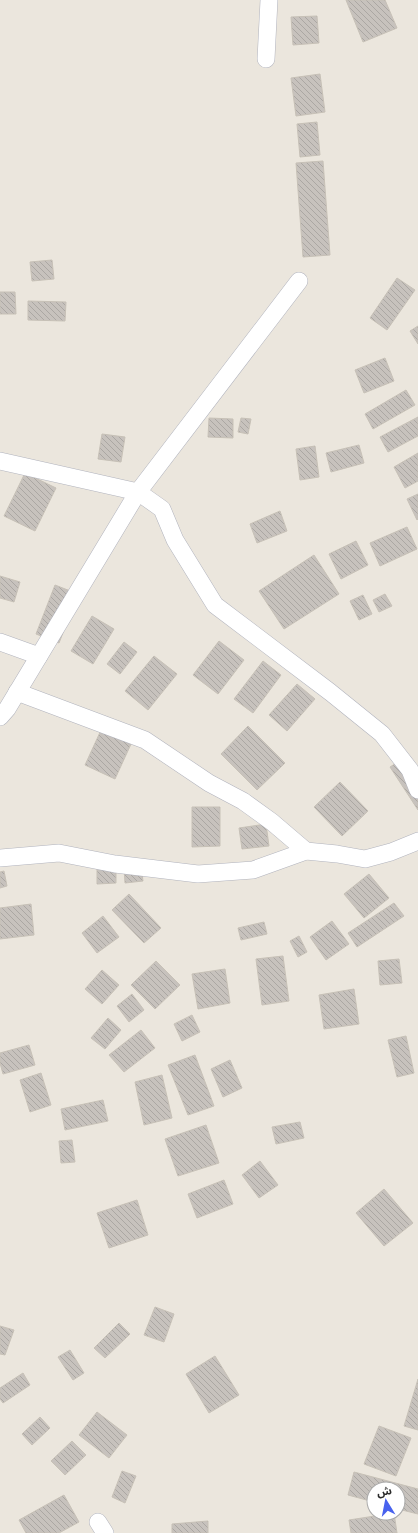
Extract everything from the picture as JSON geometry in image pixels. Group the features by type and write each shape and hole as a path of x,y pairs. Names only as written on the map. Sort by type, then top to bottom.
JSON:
{"street":[{"path":"266,60 269,0"},
{"path":"0,717 7,709 138,492 299,281"},
{"path":"0,461 138,492 162,508 175,540 214,605 330,692 382,734 410,770 418,790"},
{"path":"0,642 39,656"},
{"path":"17,692 145,740 209,783 243,801 272,822 306,851"},
{"path":"0,858 58,853 115,864 198,874 253,870 306,851 365,859 391,852 418,841"}],"building":[{"path":"346,0 385,0 397,28 363,42"},
{"path":"317,16 319,43 293,45 291,17"},
{"path":"320,74 325,112 296,116 291,78"},
{"path":"317,122 320,155 300,157 297,124"},
{"path":"323,161 330,255 303,257 296,163"},
{"path":"52,260 54,279 32,281 30,262"},
{"path":"397,278 415,290 387,330 370,318"},
{"path":"0,292 15,292 16,314 0,314"},
{"path":"28,301 66,302 65,321 28,320"},
{"path":"418,326 418,344 410,331"},
{"path":"385,358 394,381 364,393 355,370"},
{"path":"406,390 415,405 373,429 365,414"},
{"path":"418,417 418,436 388,452 380,437"},
{"path":"209,418 233,419 233,438 208,437"},
{"path":"241,418 251,419 248,434 238,432"},
{"path":"102,434 125,437 121,462 98,459"},
{"path":"359,445 364,463 331,472 326,453"},
{"path":"315,446 319,477 300,480 296,449"},
{"path":"418,453 418,481 405,488 394,467"},
{"path":"25,473 56,488 35,531 4,516"},
{"path":"418,494 418,519 417,520 407,499"},
{"path":"280,511 287,531 257,543 250,524"},
{"path":"407,527 417,549 380,566 370,543"},
{"path":"356,541 368,565 341,579 329,554"},
{"path":"314,555 339,594 284,629 259,591"},
{"path":"0,576 20,582 14,602 0,598"},
{"path":"55,585 78,594 59,643 36,634"},
{"path":"385,594 392,606 379,612 373,600"},
{"path":"363,595 372,614 359,620 350,601"},
{"path":"92,616 114,629 93,664 71,651"},
{"path":"219,641 244,660 218,694 193,675"},
{"path":"124,642 137,652 120,674 107,664"},
{"path":"154,656 177,674 148,710 125,691"},
{"path":"263,661 281,675 253,713 234,699"},
{"path":"297,684 315,699 287,731 269,715"},
{"path":"107,717 137,731 115,779 85,765"},
{"path":"248,726 285,763 257,790 221,754"},
{"path":"409,755 418,768 418,810 390,767"},
{"path":"340,782 368,811 342,836 314,807"},
{"path":"192,807 220,807 220,846 192,847"},
{"path":"266,824 269,846 242,849 239,828"},
{"path":"116,866 116,883 97,884 97,867"},
{"path":"141,866 143,881 125,883 124,868"},
{"path":"4,871 7,886 0,888 0,872"},
{"path":"369,874 389,898 364,918 344,894"},
{"path":"129,894 161,928 144,943 112,910"},
{"path":"394,903 404,916 357,947 348,933"},
{"path":"31,904 34,935 0,939 0,908"},
{"path":"103,916 119,937 97,953 82,933"},
{"path":"332,921 349,944 326,960 310,937"},
{"path":"264,922 267,934 241,940 238,928"},
{"path":"299,936 307,952 298,957 290,941"},
{"path":"283,956 289,1001 262,1005 256,959"},
{"path":"399,959 402,983 380,985 378,961"},
{"path":"156,961 180,985 155,1009 131,985"},
{"path":"225,969 230,1003 198,1009 192,974"},
{"path":"102,970 119,985 102,1004 85,989"},
{"path":"354,989 359,1024 324,1029 319,995"},
{"path":"132,994 144,1010 129,1022 117,1006"},
{"path":"192,1015 200,1032 182,1041 174,1024"},
{"path":"108,1018 121,1030 105,1049 91,1038"},
{"path":"141,1030 155,1048 124,1072 109,1055"},
{"path":"406,1036 414,1073 397,1077 388,1040"},
{"path":"29,1045 35,1065 3,1074 0,1063 0,1053"},
{"path":"195,1055 214,1106 188,1115 168,1065"},
{"path":"230,1060 242,1088 223,1097 211,1069"},
{"path":"41,1073 51,1105 30,1112 20,1080"},
{"path":"162,1075 172,1118 144,1125 135,1082"},
{"path":"103,1100 108,1121 65,1130 61,1109"},
{"path":"300,1122 304,1138 276,1144 272,1127"},
{"path":"206,1125 219,1163 178,1176 165,1139"},
{"path":"72,1140 75,1162 61,1163 59,1141"},
{"path":"260,1161 278,1185 259,1198 242,1175"},
{"path":"224,1180 233,1204 197,1218 188,1194"},
{"path":"384,1189 413,1223 384,1246 356,1213"},
{"path":"137,1200 148,1235 109,1248 97,1213"},
{"path":"155,1307 174,1314 164,1342 144,1335"},
{"path":"119,1323 130,1334 105,1358 94,1348"},
{"path":"0,1326 14,1330 5,1355 0,1354"},
{"path":"70,1350 84,1373 73,1380 58,1357"},
{"path":"215,1356 239,1395 209,1413 186,1374"},
{"path":"23,1373 30,1385 3,1403 0,1399 0,1388"},
{"path":"418,1379 418,1430 404,1426"},
{"path":"97,1412 127,1435 109,1458 79,1435"},
{"path":"40,1417 50,1428 32,1445 22,1434"},
{"path":"379,1426 411,1438 396,1476 364,1464"},
{"path":"72,1441 86,1455 65,1475 51,1461"},
{"path":"122,1471 136,1476 125,1503 112,1497"},
{"path":"354,1472 388,1481 366,1481 366,1500 348,1495"},
{"path":"406,1486 418,1489 418,1514 406,1511"},
{"path":"64,1495 79,1522 59,1533 26,1533 19,1520"},
{"path":"366,1517 366,1521 395,1521 397,1533 351,1533 349,1520"},
{"path":"208,1521 208,1533 172,1533 172,1524"}]}
